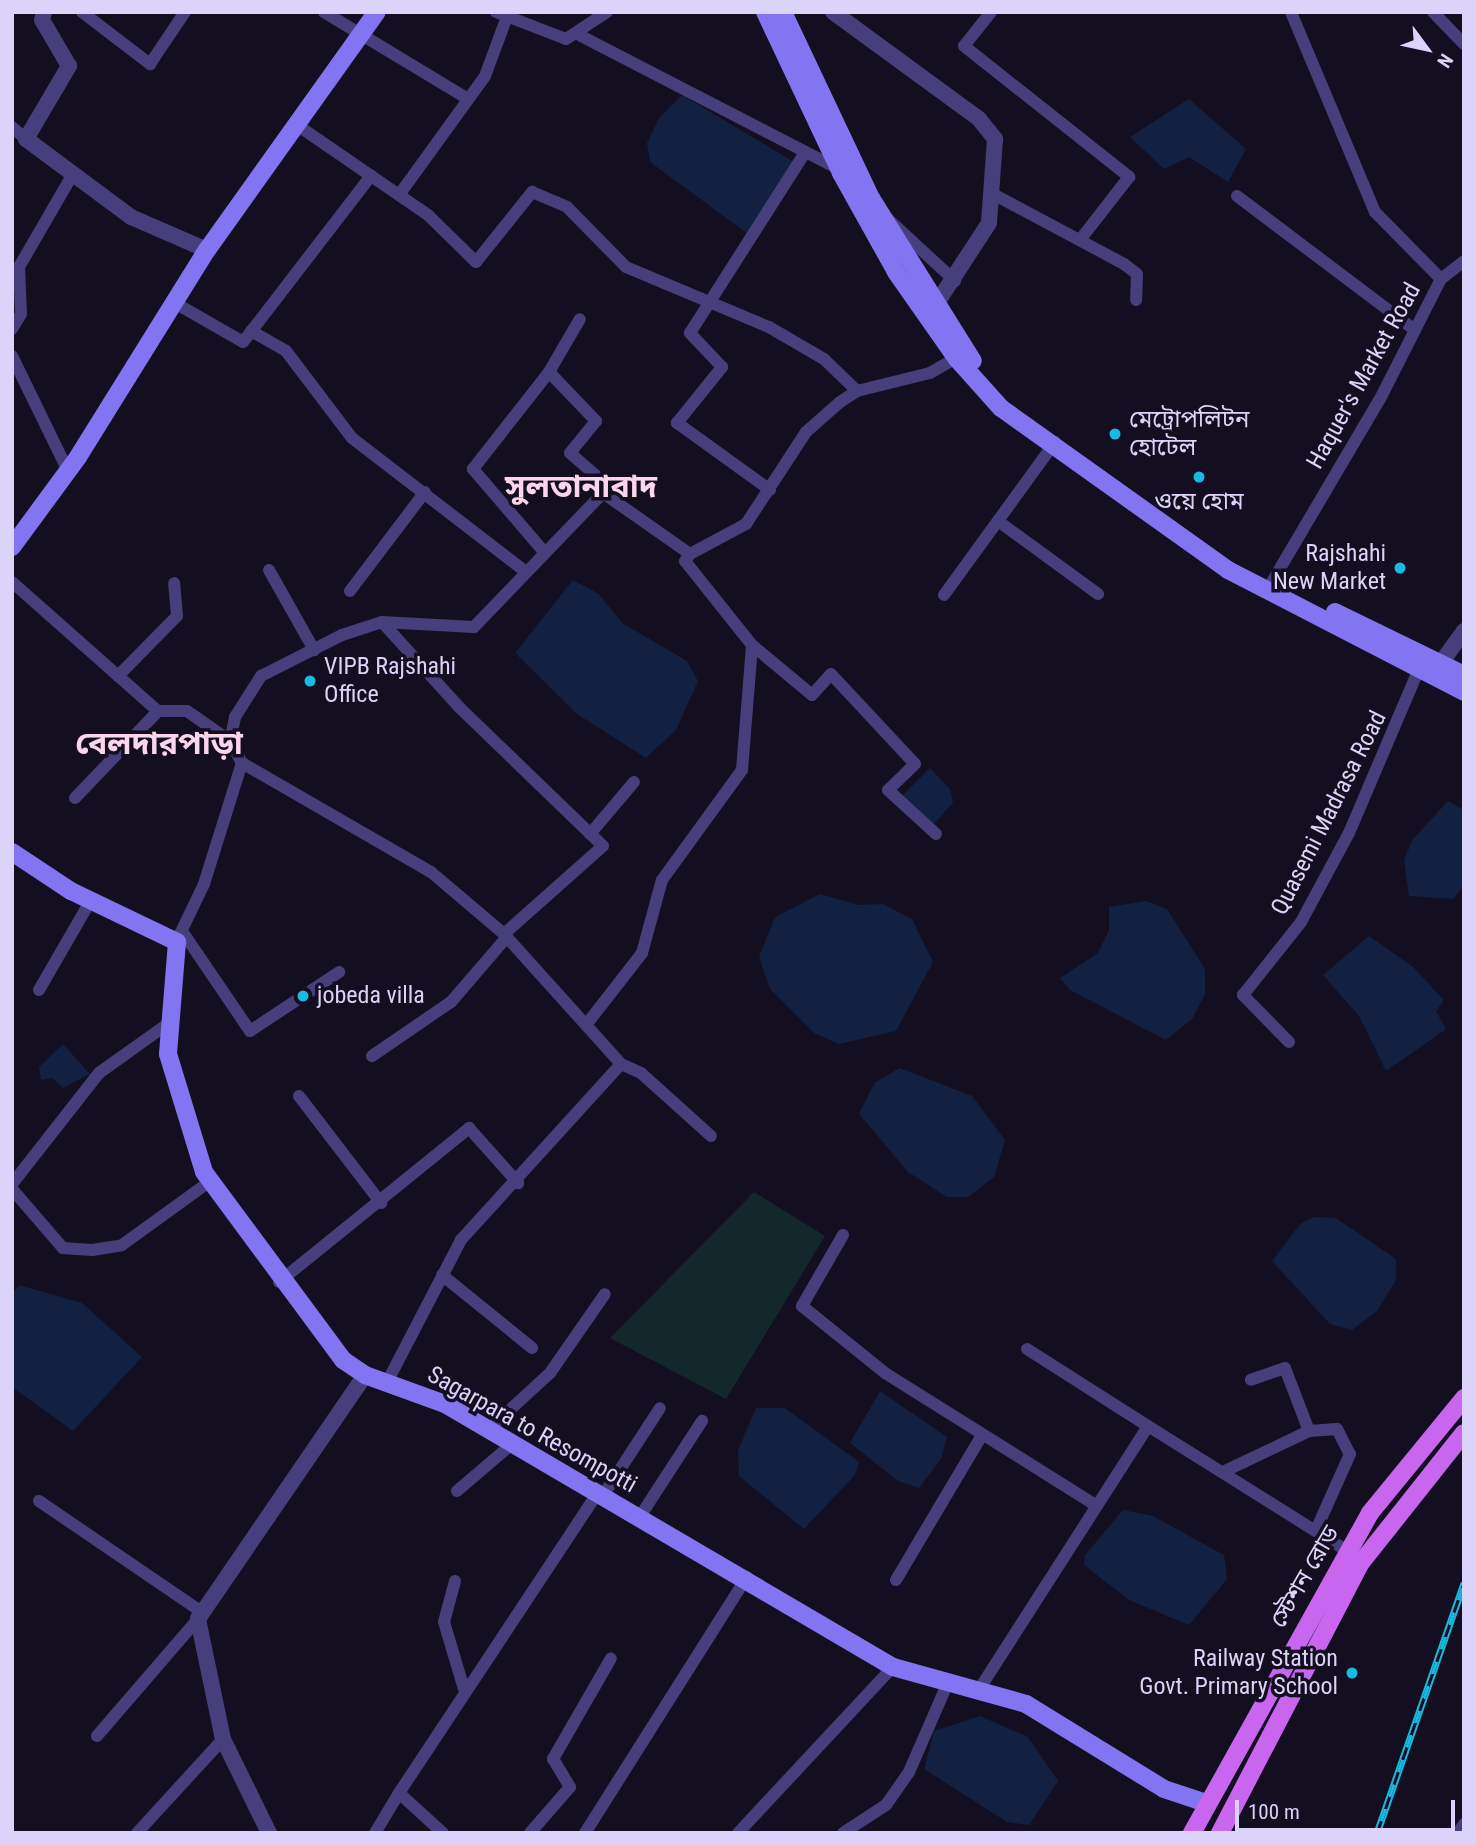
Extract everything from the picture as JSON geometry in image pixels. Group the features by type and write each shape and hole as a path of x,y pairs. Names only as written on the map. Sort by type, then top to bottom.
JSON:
{"main road":[{"path":"12,547 68,471 207,250 377,12"},
{"path":"765,12 849,171 933,311 961,355 1006,403 1053,445 1228,570 1429,665 1464,675"},
{"path":"783,12 849,171 886,217 933,311"},
{"path":"1053,445 1230,562 1429,665 1464,692"},
{"path":"12,852 91,900 179,936"},
{"name":"Sagarpara to Resompotti","path":"179,936 166,1025 168,1054 209,1182 279,1282 342,1360 365,1375 388,1380 488,1430 599,1496 747,1577 893,1667 980,1688 1026,1704 1164,1789 1206,1803"},
{"name":"স্টেশন রোড","path":"1192,1833 1206,1803 1370,1513 1464,1398"},
{"name":"স্টেশন রোড","path":"1220,1833 1360,1564 1464,1433"}],"street":[{"path":"19,143 69,66 42,20 44,12"},
{"path":"82,12 150,64 185,12"},
{"path":"324,12 467,99"},
{"path":"399,195 485,76 501,15 566,39 581,36 607,12"},
{"path":"833,12 979,119 995,139 989,222 955,281 933,311"},
{"path":"991,12 964,47 1129,177 1080,240"},
{"name":"Haquer's Market Road","path":"1272,582 1415,330 1441,279 1375,212 1291,12"},
{"path":"1433,12 1464,44"},
{"path":"581,36 804,154 849,171"},
{"path":"297,125 399,195 477,262 532,192 568,207 626,267 716,300 824,359 857,391"},
{"path":"12,127 19,143 73,174 131,217 207,250"},
{"path":"770,490 677,423 722,367 690,333 716,300 804,154"},
{"path":"12,329 21,314 16,263 73,174"},
{"path":"175,303 243,342 371,176"},
{"path":"993,194 1137,274 1136,300"},
{"path":"1237,195 1415,330"},
{"path":"886,217 955,281"},
{"path":"1441,279 1464,261"},
{"path":"545,553 473,469 549,372 580,319"},
{"path":"251,331 286,351 352,438 526,571"},
{"path":"936,834 888,790 915,764 831,674 812,695 752,645 685,561 690,554 746,524 806,432 857,391 961,355"},
{"path":"12,356 68,471"},
{"path":"549,372 596,421 570,453 600,479 603,493 690,554"},
{"path":"944,595 1053,445"},
{"path":"350,591 425,492"},
{"path":"230,741 234,717 261,676 314,650 382,622 474,627 603,493"},
{"path":"998,521 1098,594"},
{"path":"269,570 314,650"},
{"path":"12,582 158,711 187,711 230,741 242,763 431,872 506,936 621,1064 641,1073 711,1136"},
{"path":"118,676 177,616 174,583"},
{"path":"372,1056 451,1002 506,936 603,846 382,622"},
{"path":"1429,665 1464,631"},
{"path":"586,1026 642,953 662,880 743,771 752,645"},
{"name":"Quasemi Madrasa Road","path":"1289,1042 1243,995 1301,922 1354,821 1429,665"},
{"path":"75,799 158,711"},
{"path":"242,763 179,936 250,1031 339,972"},
{"path":"590,834 634,782"},
{"path":"39,990 91,900"},
{"path":"166,1025 99,1073 12,1186 63,1248 92,1250 122,1245 209,1182"},
{"path":"388,1380 461,1240 518,1183 621,1064"},
{"path":"299,1096 380,1203"},
{"path":"279,1282 380,1203 469,1128 518,1183"},
{"path":"843,1235 802,1306 885,1373 981,1437 1097,1506"},
{"path":"442,1275 532,1348"},
{"path":"488,1430 550,1373 605,1294"},
{"path":"1027,1349 1225,1471 1349,1552"},
{"path":"1251,1380 1284,1368 1309,1431"},
{"path":"97,1736 200,1616 365,1375"},
{"path":"375,1833 464,1689 660,1408"},
{"path":"639,1518 702,1421"},
{"path":"980,1688 1148,1426"},
{"path":"1225,1471 1309,1431 1337,1429 1350,1454 1316,1530"},
{"path":"896,1580 981,1437"},
{"path":"457,1492 512,1444"},
{"path":"39,1502 200,1616 223,1739 269,1833"},
{"path":"585,1833 747,1577"},
{"path":"455,1581 444,1622 464,1689"},
{"path":"530,1833 570,1787 553,1759 611,1658"},
{"path":"738,1833 893,1667"},
{"path":"843,1833 887,1805 909,1772 949,1680"},
{"path":"137,1833 223,1739"},
{"path":"399,1793 443,1833"},
{"path":"1458,1833 1464,1824"}],"green space":[{"path":"754,1192 825,1236 726,1399 610,1338"}],"water":[{"path":"682,95 794,162 748,234 650,162 647,143 659,118"},
{"path":"1189,99 1246,149 1228,182 1189,157 1164,169 1130,137"},
{"path":"573,580 599,594 622,623 687,661 698,681 676,730 646,758 577,714 515,653"},
{"path":"930,768 950,789 953,803 931,827 900,798"},
{"path":"1448,801 1464,810 1464,885 1453,899 1409,896 1404,860 1413,839"},
{"path":"820,894 859,905 883,904 912,919 933,962 896,1031 839,1044 814,1033 770,989 759,957 775,917"},
{"path":"1146,901 1167,909 1205,969 1205,994 1192,1019 1166,1040 1070,990 1060,978 1098,953 1109,930 1109,907"},
{"path":"1369,936 1413,967 1444,1000 1436,1011 1446,1029 1386,1071 1359,1016 1323,975"},
{"path":"63,1044 90,1074 63,1088 52,1078 41,1080 39,1067"},
{"path":"900,1068 972,1096 1005,1140 994,1177 968,1197 947,1197 908,1172 859,1114 875,1082"},
{"path":"1314,1217 1336,1218 1396,1259 1396,1280 1377,1311 1352,1330 1330,1324 1272,1261 1301,1223"},
{"path":"19,1285 82,1303 142,1357 73,1431 12,1387 12,1294"},
{"path":"880,1391 947,1437 941,1459 919,1488 898,1481 850,1443"},
{"path":"756,1408 785,1408 859,1462 855,1475 804,1529 739,1476 738,1450"},
{"path":"1123,1510 1153,1516 1224,1555 1227,1579 1189,1625 1129,1600 1084,1565 1085,1555"},
{"path":"980,1716 1028,1737 1058,1781 1029,1825 1007,1822 924,1769 934,1731"}],"railway":[{"path":"1377,1833 1464,1583"}],"place":[{"name":"মেট্রোপলিটন হোটেল","path":"1115,434"},
{"name":"ওয়ে হোম","path":"1199,477"},
{"name":"Rajshahi New Market","path":"1400,568"},
{"name":"VIPB Rajshahi Office","path":"310,681"},
{"name":"jobeda villa","path":"303,996"},
{"name":"Railway Station Govt. Primary School","path":"1352,1673"}],"district":[{"name":"সুলতানাবাদ","path":"581,486"},
{"name":"বেলদারপাড়া","path":"159,743"}]}
